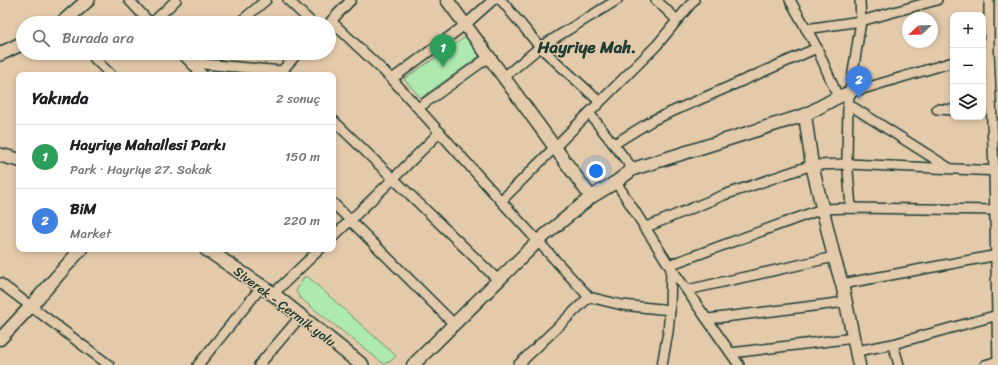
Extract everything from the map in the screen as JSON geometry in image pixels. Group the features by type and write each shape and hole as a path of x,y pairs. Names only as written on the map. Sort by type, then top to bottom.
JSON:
{"main road":[{"path":"70,16 88,0"},
{"path":"0,54 16,46"},
{"path":"0,155 16,159"},
{"name":"Siverek - Çermik yolu","path":"211,252 273,294 362,365"}],"street":[{"path":"129,0 144,16"},
{"path":"159,16 176,0"},
{"path":"247,16 266,0"},
{"path":"288,0 305,16"},
{"path":"336,16 352,0"},
{"path":"446,0 591,197"},
{"path":"392,79 465,25 493,0"},
{"path":"501,0 540,47 600,102"},
{"path":"504,77 540,47 617,0"},
{"path":"656,0 677,20"},
{"path":"501,201 657,45 694,0"},
{"path":"790,0 845,98 950,169"},
{"path":"851,208 845,98 861,21 860,0"},
{"path":"806,29 861,21 937,0"},
{"path":"989,0 990,51 995,96 991,113 996,171 998,365"},
{"path":"336,28 392,79 501,201 590,297 622,304 670,310"},
{"path":"614,144 653,120 817,48"},
{"path":"418,108 489,57"},
{"path":"96,60 108,72"},
{"path":"189,60 200,72"},
{"path":"192,63 196,60"},
{"path":"284,72 293,60"},
{"path":"192,63 266,72"},
{"path":"414,365 538,241 591,197 616,182 633,169 805,115 845,98 950,63"},
{"path":"937,109 950,110"},
{"path":"589,113 633,169"},
{"path":"805,115 812,165 842,284 860,365"},
{"path":"336,123 498,280"},
{"path":"336,234 394,179 440,132"},
{"path":"644,228 724,195 812,165 848,164 996,171"},
{"path":"616,182 644,228 739,365"},
{"path":"336,206 454,324"},
{"path":"670,266 822,209 997,210"},
{"path":"0,338 31,306 78,252"},
{"path":"273,294 317,252"},
{"path":"842,284 997,255"},
{"path":"687,290 834,256"},
{"path":"662,365 670,310 670,266"},
{"path":"0,283 109,365"},
{"path":"198,365 262,286"},
{"path":"518,365 590,297"},
{"path":"708,319 846,302"},
{"path":"258,365 301,316"},
{"path":"857,351 893,344 997,316"},
{"path":"731,353 854,338"},
{"path":"893,344 899,365"},
{"path":"985,365 998,362"}],"green space":[{"path":"467,36 481,55 421,98 404,79"},
{"path":"304,277 308,277 396,356 391,361 384,364 300,298 296,291"}],"place":[{"name":"Hayriye Mahallesi Parkı","path":"443,67"},
{"name":"BiM","path":"859,99"}],"district":[{"name":"Hayriye Mah.","path":"587,47"}]}
